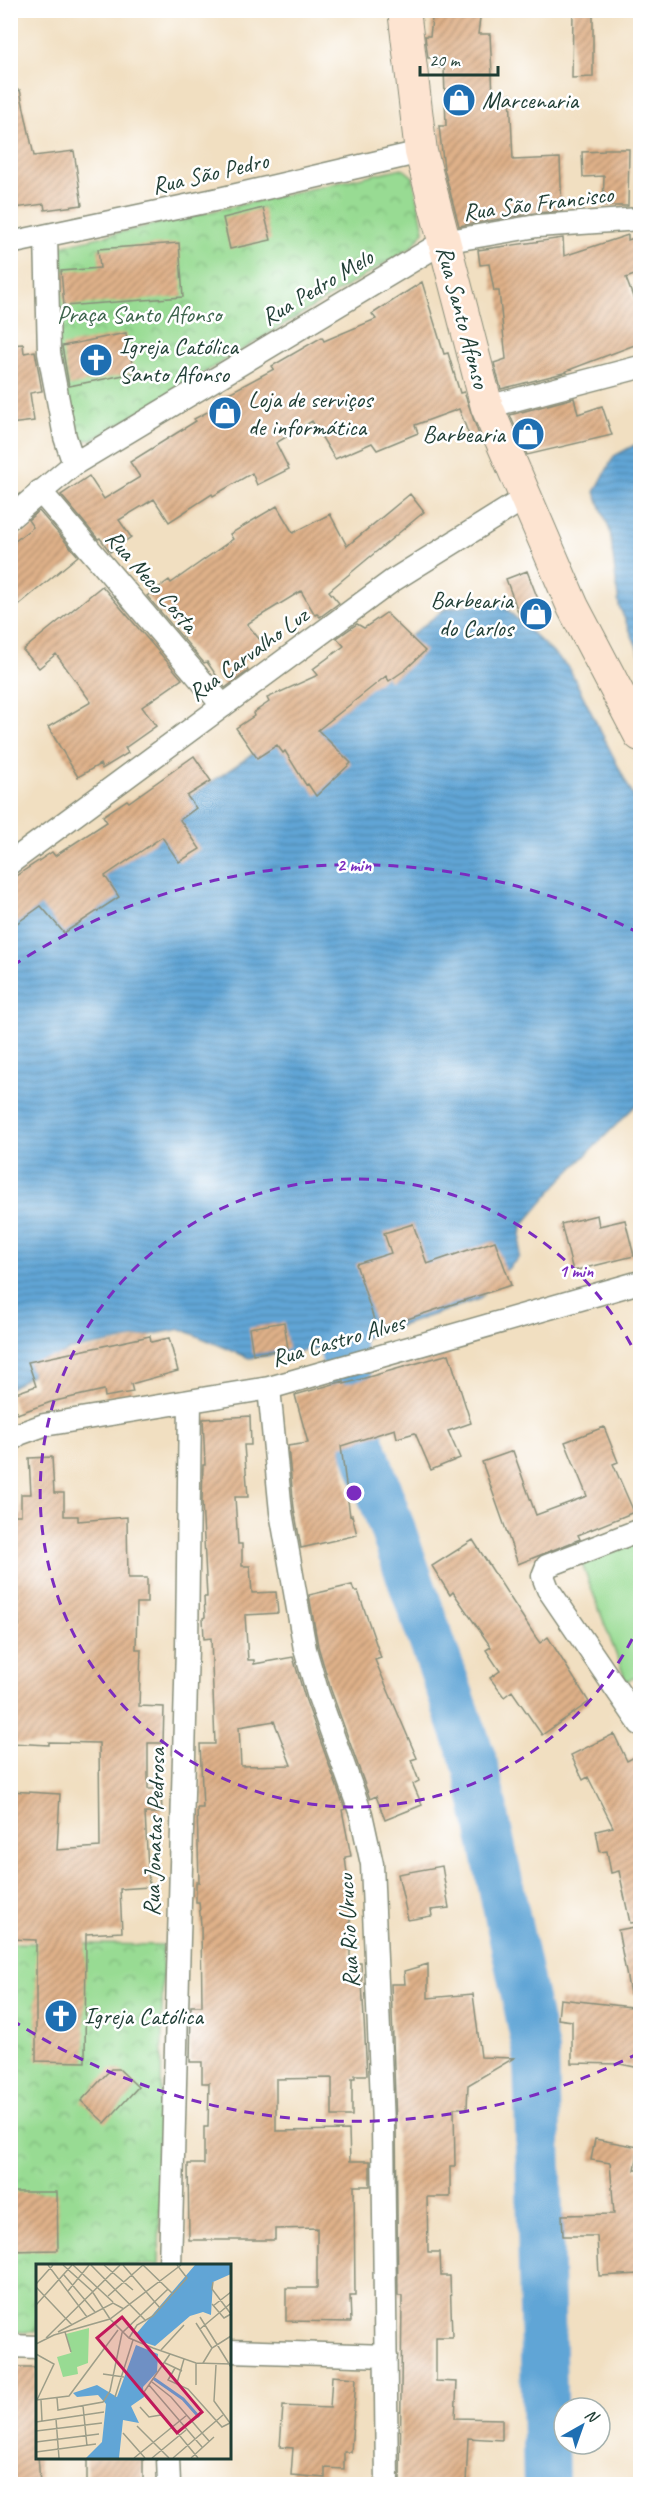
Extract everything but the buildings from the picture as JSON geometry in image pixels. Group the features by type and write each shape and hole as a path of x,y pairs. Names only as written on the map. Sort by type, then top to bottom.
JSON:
{"main road":[{"name":"Rua Santo Afonso","path":"404,10 421,152 487,407 573,607 639,732"}],"street":[{"name":"Rua São Pedro","path":"10,243 219,199 421,152"},
{"name":"Rua São Francisco","path":"443,242 537,226 640,219"},
{"path":"46,236 49,353 65,437 74,464"},
{"name":"Rua Pedro Melo","path":"10,518 74,464 443,242"},
{"path":"487,407 640,367"},
{"name":"Rua Neco Costa","path":"40,491 223,705"},
{"name":"Rua Carvalho Luz","path":"10,863 392,581 525,498"},
{"name":"Rua Castro Alves","path":"10,1441 19,1434 44,1425 269,1388 640,1282"},
{"name":"Rua Rio Urucu","path":"269,1388 281,1512 305,1649 318,1694 361,1814 372,1864 383,2113 387,2484"},
{"name":"Rua Jonatas Pedrosa","path":"170,2264 187,1647 190,1401"},
{"path":"640,1530 547,1566 543,1576 548,1589 640,1724"},
{"path":"10,2346 36,2347"},
{"path":"231,2351 386,2356"},
{"path":"168,2459 169,2484"}],"green space":[{"name":"Praça Santo Afonso","path":"402,168 413,177 424,231 412,247 93,440 82,440 73,432 55,353 56,247"},
{"path":"640,1539 640,1676 626,1681 581,1561"},
{"path":"11,1943 163,1945 159,2264 36,2264 36,2332 11,2332"}],"water":[{"path":"640,442 640,654 619,606 610,531 595,492 614,456"},
{"path":"497,600 569,668 640,810 640,1101 560,1181 522,1226 519,1257 479,1299 342,1346 249,1358 181,1329 67,1351 11,1388 11,918 281,735 445,609"}],"waterway":[{"path":"342,1346 362,1443 475,1764 536,2052 546,2484"}],"place":[{"name":"Marcenaria","path":"459,100"},
{"name":"Igreja Católica Santo Afonso","path":"96,360"},
{"name":"Loja de serviços de informática","path":"225,413"},
{"name":"Barbearia","path":"528,434"},
{"name":"Barbearia do Carlos","path":"536,614"},
{"name":"Igreja Católica","path":"61,2016"}]}
